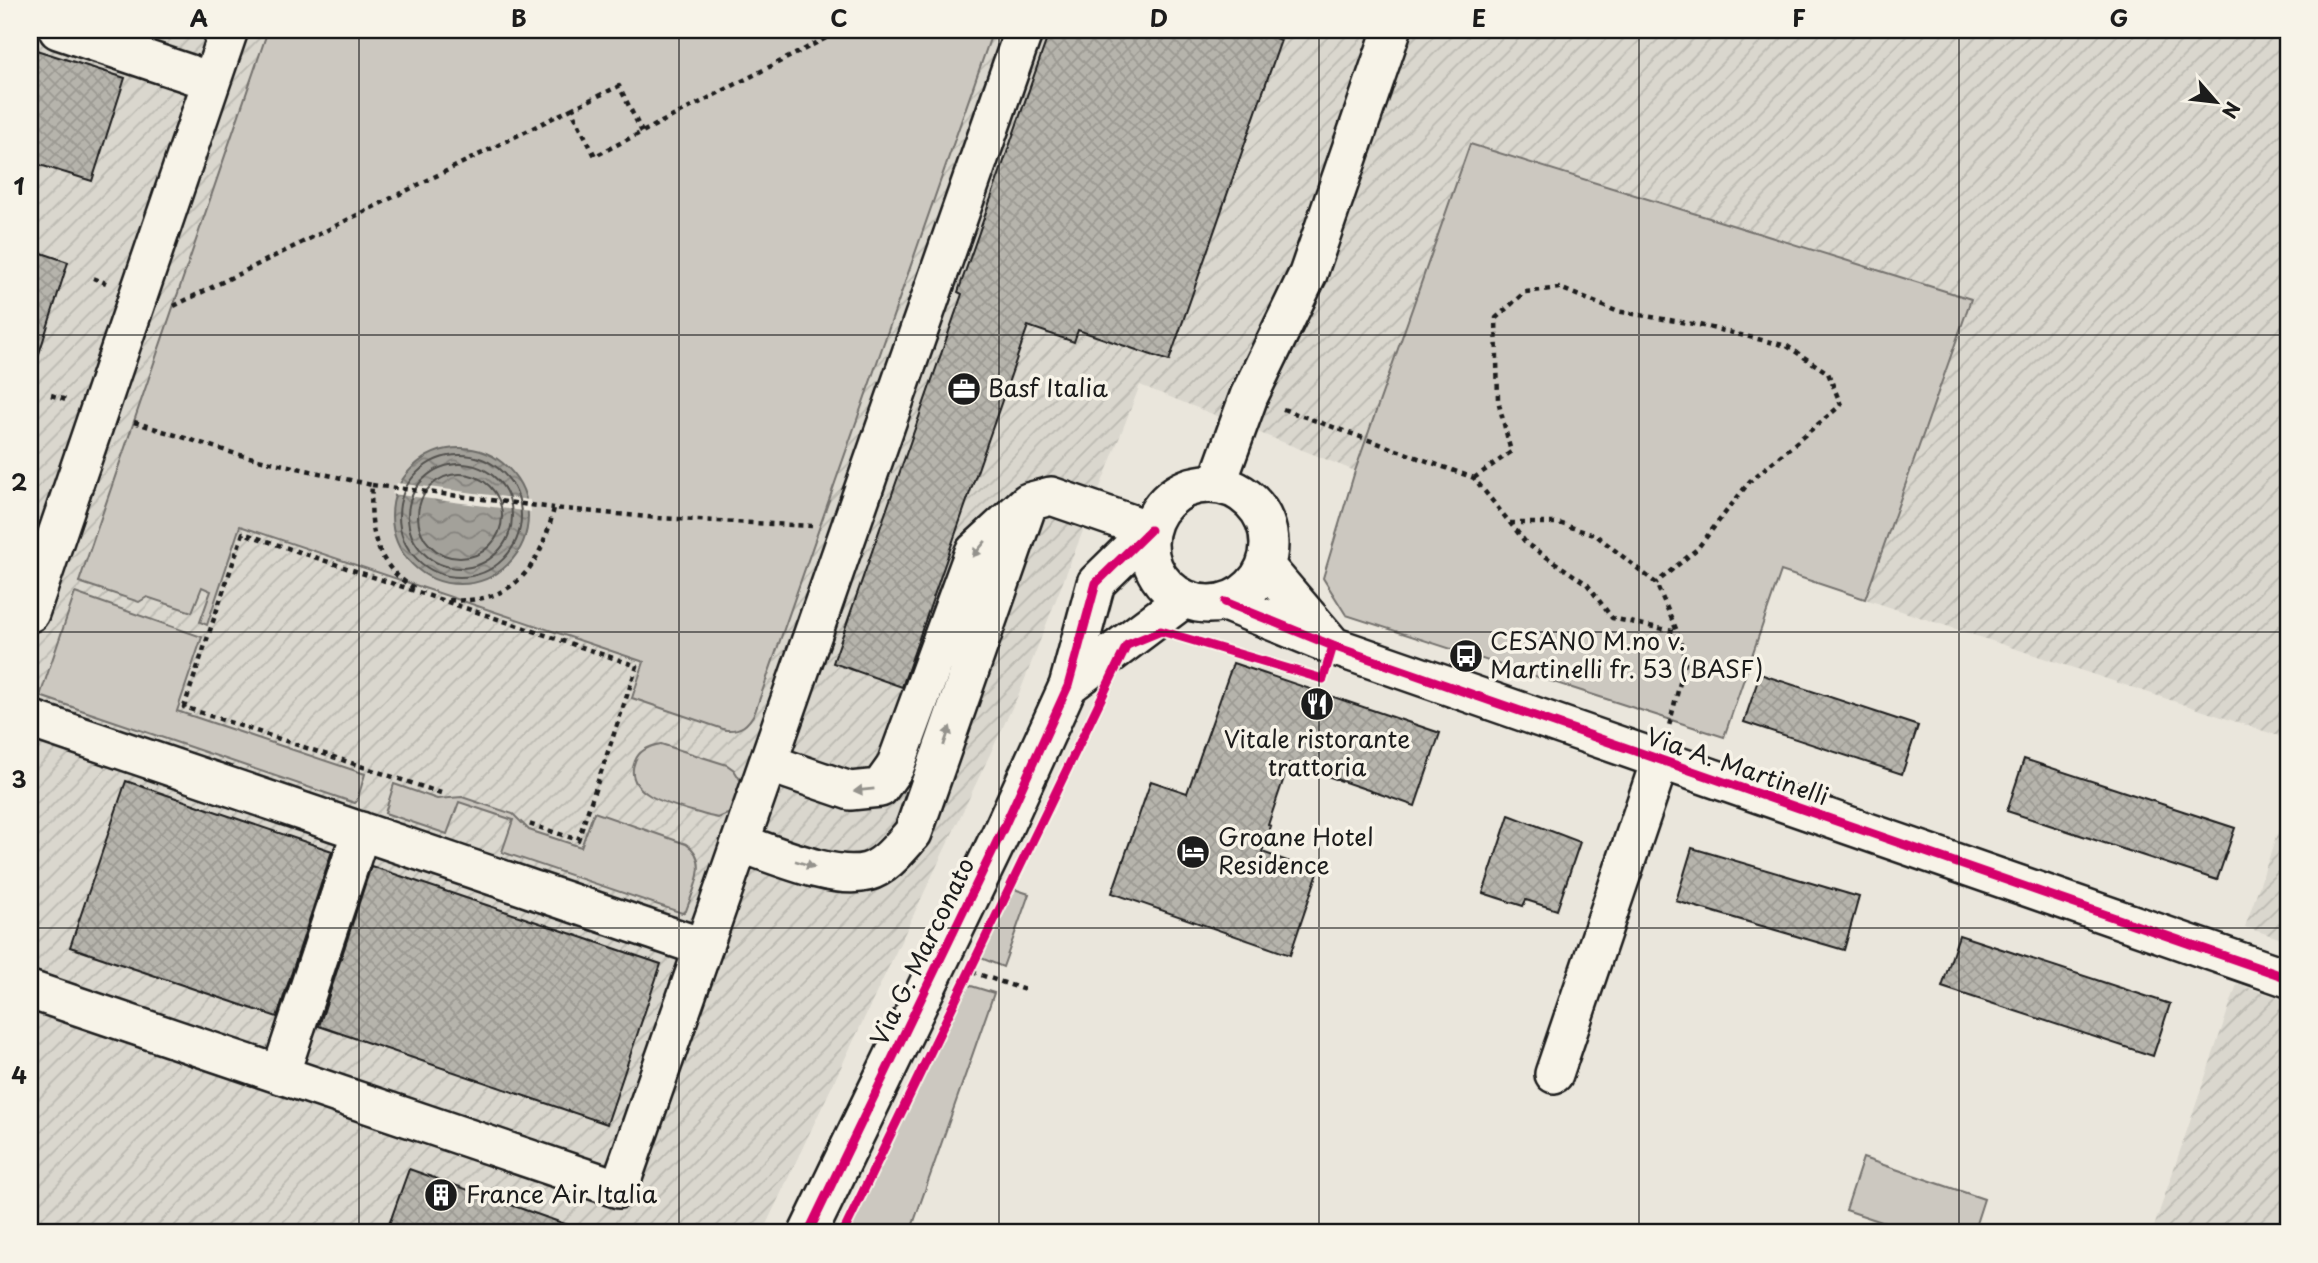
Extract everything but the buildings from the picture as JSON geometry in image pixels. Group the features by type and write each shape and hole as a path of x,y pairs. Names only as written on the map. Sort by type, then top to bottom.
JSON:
{"street":[{"path":"58,30 211,81"},
{"path":"30,613 229,30"},
{"path":"30,990 619,1189 1024,30"},
{"path":"1217,484 1250,396 1308,274 1392,30"},
{"path":"1217,484 1237,490 1257,507 1267,526 1270,546 1266,567 1244,594 1225,603 1205,605 1184,599 1168,588 1155,571 1149,551 1150,530 1158,511 1177,493 1196,485 1217,484"},
{"path":"768,763 850,791 880,788 895,767 974,552 1028,502 1051,496 1150,530"},
{"path":"740,844 831,873 868,872 892,856 913,833 1028,502"},
{"name":"Via G. Marconato","path":"808,1233 1004,827 1068,686 1096,583 1150,530"},
{"path":"1266,567 1333,646"},
{"name":"Via G. Marconato","path":"1068,686 1184,599"},
{"name":"Via A. Martinelli","path":"1225,603 1333,646 2288,978"},
{"path":"30,719 702,947"},
{"path":"1554,1074 1660,761"},
{"path":"279,1075 361,831"}],"path":[{"path":"571,109 594,156 842,30"},
{"path":"93,278 174,306 619,86 642,132"},
{"path":"1474,478 1511,452 1498,400 1496,318 1525,292 1560,288 1616,311 1699,325 1787,346 1828,373 1841,405 1750,481 1697,549 1656,583"},
{"path":"51,395 236,454 372,485 659,518 820,526 849,530"},
{"path":"1250,396 1474,478 1527,544 1587,584 1612,618 1677,632"},
{"path":"372,485 370,520 379,550 396,574 408,584 436,598 466,601 481,599 515,582 539,555 554,508"},
{"path":"1510,523 1559,523 1597,536 1656,583 1686,659 1660,761"},
{"path":"440,793 184,707 243,533 637,666 579,840 529,824"},
{"path":"963,984 975,959"}],"shaded area":[{"path":"30,30 2288,30 2288,739 1865,599 1970,299 1470,144 1355,471 1140,385 1021,689 762,1233 30,1233"},
{"path":"268,30 993,30 755,712 744,726 726,730 632,698 644,662 240,526 207,625 200,622 211,591 202,587 192,612 147,597 139,602 79,582"},
{"path":"1470,144 1971,299 1865,599 1781,571 1724,737 1346,615 1323,578 1355,471"},
{"path":"75,593 202,637 177,711 365,774 357,801 355,803 40,696"},
{"path":"661,744 727,765 734,770 744,786 735,811 718,818 671,805 645,793 633,774 635,761 645,749"},
{"path":"394,784 437,799 462,797 513,814 529,830 581,847 594,812 686,844 698,858 696,885 686,911 682,913 502,852 513,820 459,802 447,834 385,813"},
{"path":"2288,803 2288,941 2245,927"},
{"path":"1014,889 1029,894 1003,967 981,958"},
{"path":"2237,984 2288,1001 2288,1233 2152,1233"},
{"path":"968,985 994,993 910,1233 848,1233"},
{"path":"1863,1158 1984,1199 1973,1233 1915,1233 1846,1210"}],"water":[{"path":"460,448 486,453 508,468 523,490 528,516 523,542 508,564 486,579 460,584 434,579 412,564 397,542 392,516 397,490 412,468 434,453"}],"pier":[{"path":"397,483 530,500 531,512 392,494"}],"cycle path":[{"path":"808,1233 1004,827 1068,686 1096,583 1150,530"},
{"path":"1225,602 1333,646 2288,978"},
{"path":"843,1233 1127,645 1161,631 1323,679 1333,646"}],"place":[{"name":"Basf Italia","path":"964,389"},
{"name":"CESANO M.no v. Martinelli fr. 53 (BASF)","path":"1466,656"},
{"name":"Vitale ristorante trattoria","path":"1317,704"},
{"name":"Groane Hotel Residence","path":"1193,852"},
{"name":"France Air Italia","path":"441,1195"}]}
